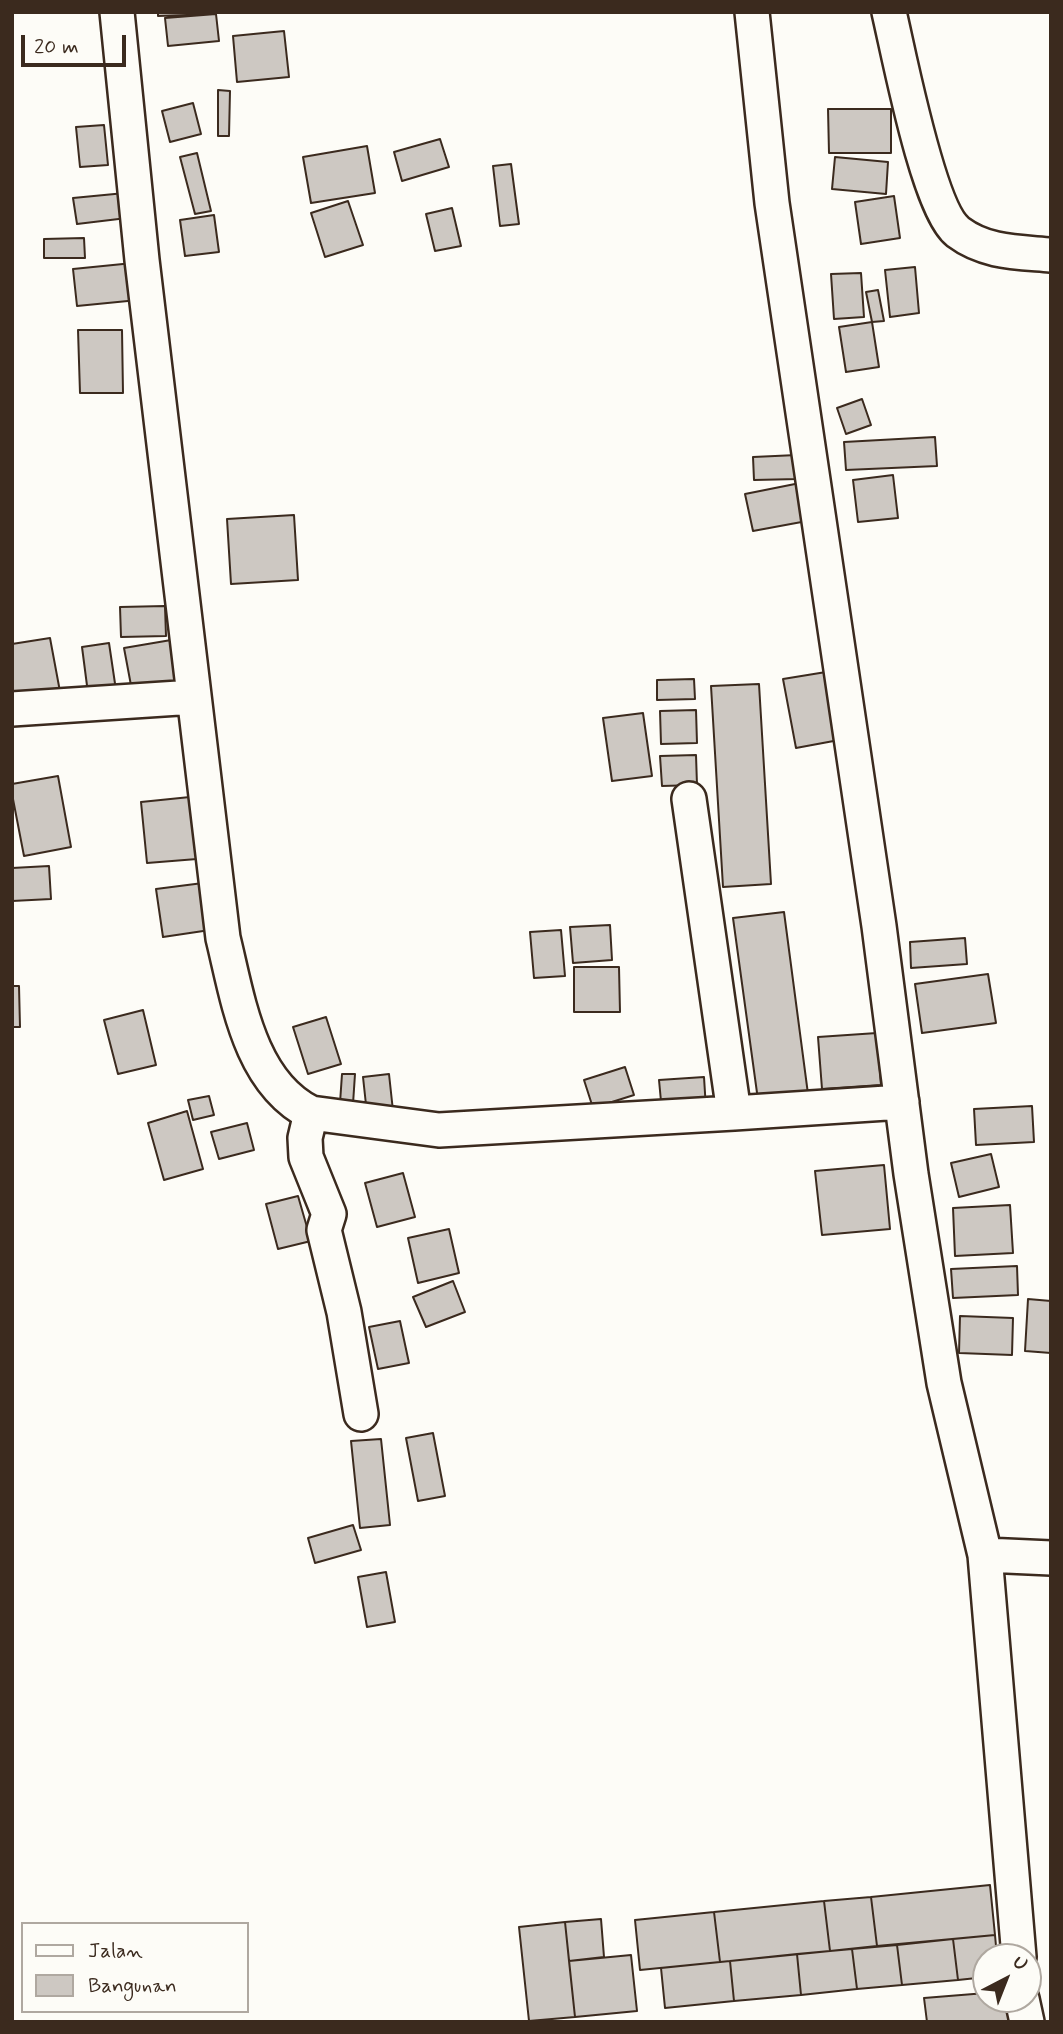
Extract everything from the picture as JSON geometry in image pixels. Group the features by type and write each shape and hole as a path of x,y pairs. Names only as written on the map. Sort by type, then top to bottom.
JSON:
{"street":[{"path":"117,12 142,260 223,938 250,1039 270,1077 295,1105 311,1113 439,1130 902,1102"},
{"path":"751,12 772,203 879,926 911,1174 944,1383 985,1555 1018,1943"},
{"path":"889,12 930,177 940,205 956,231 989,249 1051,255"},
{"path":"12,709 194,698"},
{"path":"689,799 734,1114"},
{"path":"311,1113 305,1138 306,1157 329,1214 324,1230 344,1312 361,1414"},
{"path":"985,1555 1051,1558"}],"building":[{"path":"158,12 216,12 216,14 158,16"},
{"path":"216,14 219,41 168,46 165,18"},
{"path":"284,31 289,77 237,82 233,36"},
{"path":"218,90 230,91 229,136 218,136"},
{"path":"193,103 201,134 170,142 162,111"},
{"path":"828,109 891,109 891,153 829,153"},
{"path":"104,125 108,165 80,167 76,127"},
{"path":"440,139 449,167 402,181 394,152"},
{"path":"367,146 375,193 311,203 303,157"},
{"path":"197,153 211,211 195,214 180,157"},
{"path":"835,157 888,162 886,194 832,189"},
{"path":"511,164 519,224 500,226 493,166"},
{"path":"125,193 127,218 77,224 73,198"},
{"path":"894,196 900,238 861,244 855,202"},
{"path":"348,201 363,245 325,257 311,213"},
{"path":"452,208 461,246 435,251 426,214"},
{"path":"214,215 219,252 185,256 180,220"},
{"path":"84,238 85,258 44,258 44,239"},
{"path":"133,263 138,300 77,306 73,269"},
{"path":"915,267 919,313 890,317 885,270"},
{"path":"861,273 864,317 834,319 831,274"},
{"path":"878,290 884,321 872,322 866,292"},
{"path":"872,322 879,367 846,372 839,327"},
{"path":"78,330 122,330 123,393 80,393"},
{"path":"862,399 871,425 846,434 837,408"},
{"path":"935,437 937,466 846,470 844,442"},
{"path":"797,455 798,479 754,480 753,457"},
{"path":"893,475 898,518 858,522 853,480"},
{"path":"800,483 807,521 753,531 745,494"},
{"path":"294,515 298,580 231,584 227,519"},
{"path":"165,606 166,636 121,637 120,607"},
{"path":"50,638 61,697 12,706 12,644"},
{"path":"177,639 186,687 133,696 124,648"},
{"path":"109,643 117,697 89,701 82,647"},
{"path":"826,672 839,740 796,748 783,679"},
{"path":"694,679 695,699 657,700 657,680"},
{"path":"759,684 771,884 723,887 711,686"},
{"path":"696,710 697,743 661,744 660,711"},
{"path":"643,713 652,776 612,781 603,718"},
{"path":"696,755 697,785 662,786 660,756"},
{"path":"58,776 71,847 24,856 12,784"},
{"path":"190,797 197,859 147,863 141,802"},
{"path":"49,866 51,899 12,901 12,868"},
{"path":"203,883 210,930 163,937 156,889"},
{"path":"784,912 808,1094 758,1100 733,918"},
{"path":"610,925 612,960 573,963 570,927"},
{"path":"561,930 565,976 534,978 530,932"},
{"path":"965,938 967,964 911,968 910,942"},
{"path":"574,967 619,967 620,1012 574,1012"},
{"path":"988,974 996,1023 922,1033 915,984"},
{"path":"12,986 19,986 20,1027 12,1027"},
{"path":"143,1010 156,1065 118,1074 104,1020"},
{"path":"326,1017 341,1064 308,1074 293,1027"},
{"path":"877,1033 881,1085 822,1089 818,1037"},
{"path":"625,1067 634,1095 593,1108 584,1080"},
{"path":"342,1074 355,1074 353,1104 340,1103"},
{"path":"389,1074 393,1111 367,1114 363,1077"},
{"path":"704,1077 706,1109 662,1112 659,1080"},
{"path":"209,1096 214,1115 193,1120 188,1100"},
{"path":"1032,1106 1034,1142 976,1145 974,1109"},
{"path":"187,1111 203,1169 164,1180 148,1123"},
{"path":"247,1123 254,1150 219,1159 211,1132"},
{"path":"991,1154 999,1187 959,1197 951,1163"},
{"path":"884,1165 890,1229 822,1235 815,1171"},
{"path":"403,1173 415,1217 377,1227 365,1183"},
{"path":"298,1196 311,1241 278,1249 266,1204"},
{"path":"1010,1205 1013,1253 955,1256 953,1208"},
{"path":"449,1229 459,1273 418,1283 408,1238"},
{"path":"1017,1266 1018,1295 953,1298 951,1269"},
{"path":"453,1281 465,1312 426,1327 413,1297"},
{"path":"1028,1299 1051,1301 1051,1353 1025,1351"},
{"path":"960,1316 1013,1318 1012,1355 959,1353"},
{"path":"400,1321 409,1363 378,1369 369,1327"},
{"path":"433,1433 445,1496 418,1501 406,1438"},
{"path":"381,1439 390,1525 360,1528 351,1441"},
{"path":"353,1525 361,1550 315,1563 308,1538"},
{"path":"386,1572 395,1622 367,1627 358,1577"},
{"path":"990,1885 995,1935 877,1946 871,1897"},
{"path":"871,1897 877,1946 830,1951 824,1901"},
{"path":"824,1901 830,1951 720,1962 714,1912"},
{"path":"714,1912 720,1962 640,1970 635,1920"},
{"path":"601,1919 604,1957 569,1961 565,1922"},
{"path":"565,1922 575,2017 529,2021 519,1927"},
{"path":"995,1935 996,1943 972,1943 972,1978 958,1980 953,1939"},
{"path":"953,1939 958,1980 902,1985 897,1945"},
{"path":"897,1945 902,1985 857,1989 852,1949"},
{"path":"852,1949 857,1989 801,1995 797,1954"},
{"path":"797,1954 801,1995 734,2001 730,1961"},
{"path":"631,1955 637,2011 575,2017 569,1961"},
{"path":"730,1961 734,2001 665,2008 661,1968"},
{"path":"972,1994 972,2013 1018,2013 1019,2022 927,2022 924,1998"}]}
